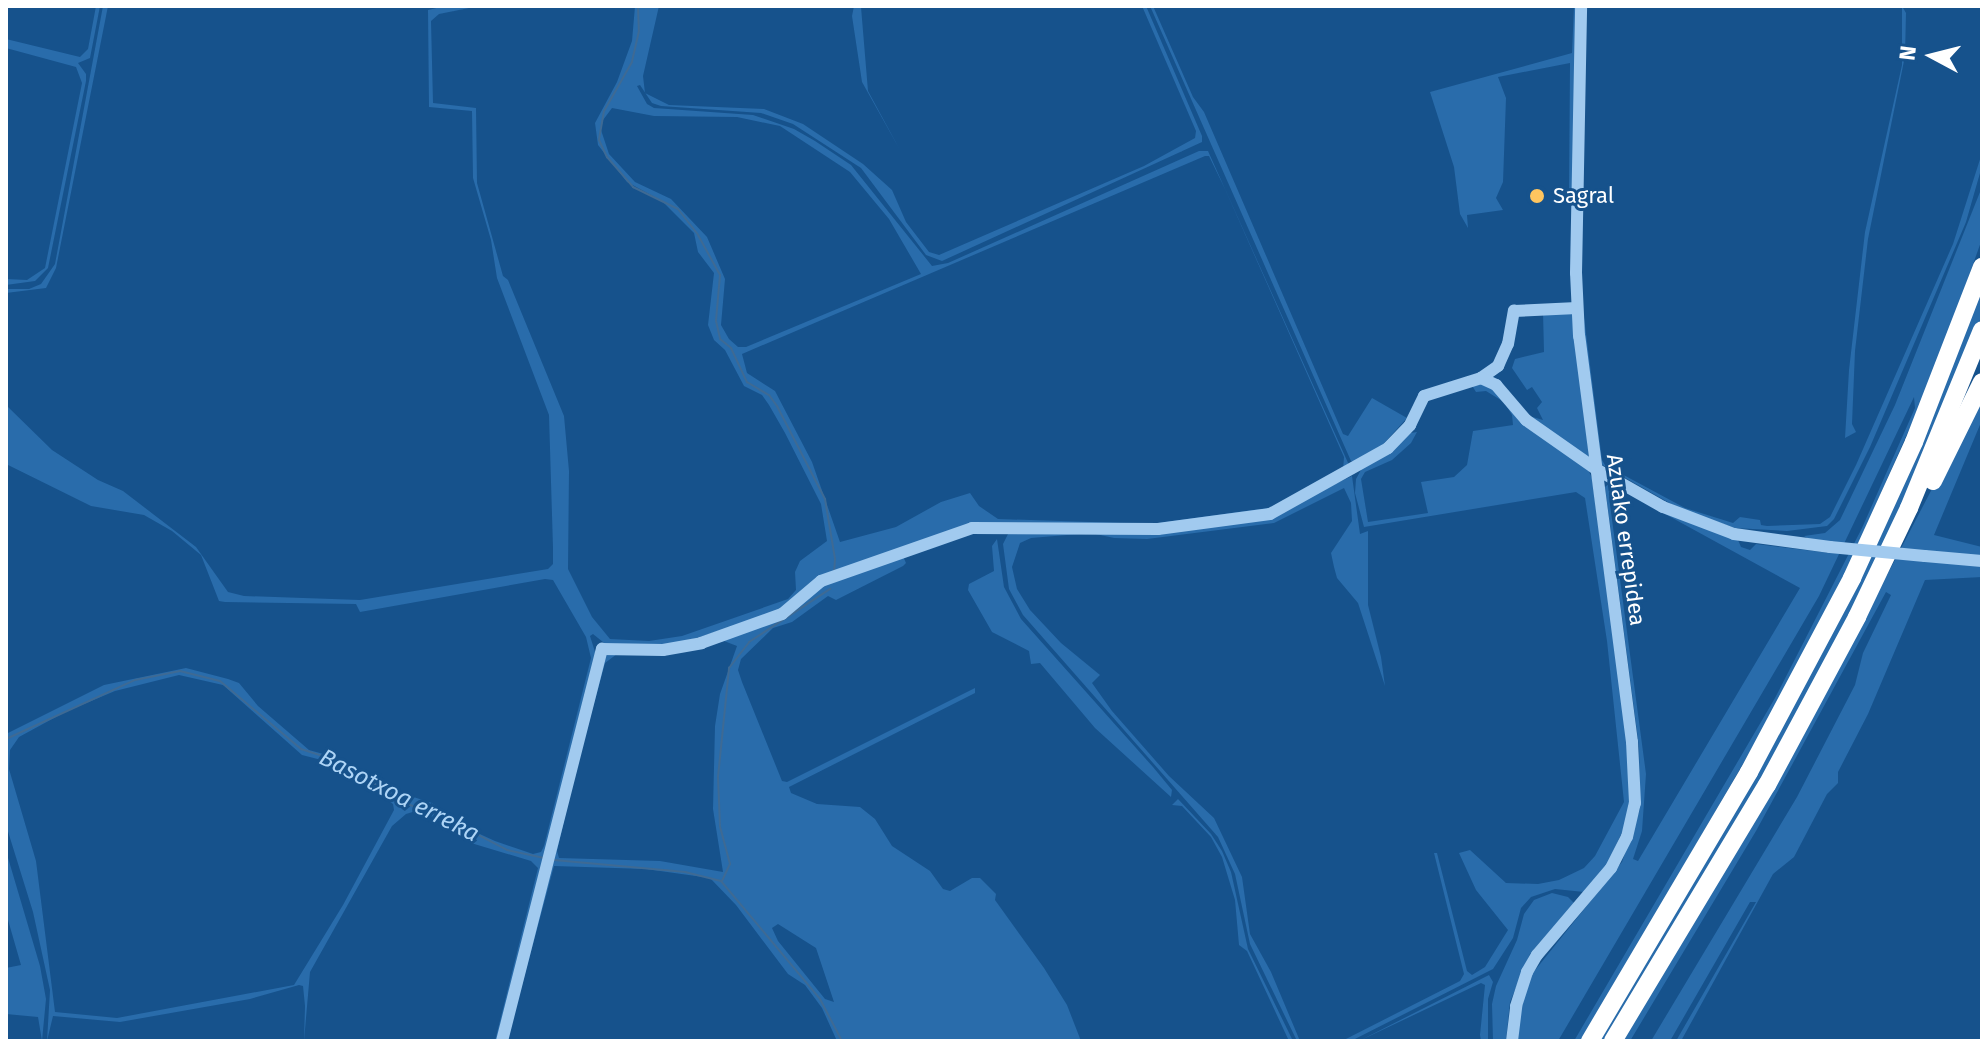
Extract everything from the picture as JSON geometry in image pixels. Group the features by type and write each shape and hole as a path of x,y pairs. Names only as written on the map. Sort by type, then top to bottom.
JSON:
{"highway":[{"path":"1590,1041 1743,784 1845,591 1914,442 1982,267"},
{"path":"1613,1041 1789,745 1897,536 1982,330"},
{"path":"1897,536 1913,518 1982,382"}],"street":[{"name":"Azuako errepidea","path":"1512,1041 1513,1018 1527,972 1537,955 1611,868 1627,837 1635,803 1632,742 1577,308 1581,6"},
{"path":"502,1041 602,649 663,650 701,643 782,614 821,581 972,528 1158,529 1270,514 1388,448 1410,425 1424,396 1481,378 1498,366 1508,344 1514,311 1577,308"},
{"path":"1481,378 1496,385 1526,420 1596,469 1663,507 1705,525 1734,534 1830,547 1982,561"}],"shaded area":[{"path":"96,6 100,6 90,58 78,63 86,74 86,81 48,268 35,281 6,285 6,279 27,280 45,268 82,83 76,67 6,48 6,39 80,57 88,49"},
{"path":"103,6 108,6 56,268 46,288 6,293 6,289 29,289 41,284 55,264"},
{"path":"445,6 479,6 439,14 431,21 433,103 476,108 477,183 503,276 508,280 564,416 569,471 568,569 592,617 610,639 649,641 682,636 788,599 796,590 795,572 800,561 827,541 821,504 785,433 762,395 744,386 725,350 714,340 708,325 714,273 698,252 694,233 662,201 627,182 598,145 595,123 617,82 632,41 635,6 659,6 643,76 645,92 640,85 637,86 647,104 654,108 753,115 794,129 851,165 932,266 948,263 1199,151 1208,151 1349,465 1347,469 1301,493 1343,470 1344,457 1209,156 742,354 747,373 775,391 812,462 840,542 896,527 941,502 970,493 979,506 998,519 1151,524 1273,507 1266,511 1148,526 1039,523 959,527 853,569 824,577 810,584 782,610 672,646 608,646 593,634 590,636 596,655 500,1041 495,1041 538,868 531,861 471,843 451,833 436,818 416,811 406,814 392,826 310,972 304,1041 305,1006 303,986 299,985 250,999 120,1022 53,1016 47,1041 50,990 33,912 6,825 6,734 104,685 186,668 239,683 258,706 309,750 334,757 401,793 432,803 471,830 495,841 533,854 541,852 544,846 591,658 586,637 553,580 360,612 356,604 219,601 201,555 172,531 144,515 91,506 6,464 6,405 52,450 98,480 123,491 196,547 228,592 244,596 360,600 548,569 553,564 549,415 497,278 491,240 473,178 472,111 429,107 428,10","holes":["612,108 654,116 737,117 780,126 850,172 889,219 921,274 746,347 738,347 721,325 725,279 707,237 671,199 635,182 609,154 601,130 603,120","179,675 223,685 302,755 337,764 393,804 394,810 343,905 294,985 117,1018 55,1012 36,861 9,769 10,750 19,737 65,712 115,691"]},
{"path":"854,6 861,7 868,91 900,150 862,82 852,16"},
{"path":"1142,6 1146,6 1202,142 942,261 926,255 861,168 793,124 761,113 661,106 652,103 646,93 669,105 764,109 803,124 863,164 892,190 906,222 929,252 939,255 1144,166 1195,138 1196,131"},
{"path":"1150,6 1153,6 1193,97 1204,112 1343,434 1348,436 1372,398 1407,418 1376,452 1357,462 1351,461"},
{"path":"1574,6 1577,6 1573,196 1569,195 1570,63 1498,77 1506,98 1503,182 1496,198 1503,210 1467,215 1468,228 1460,214 1454,167 1430,92 1572,53"},
{"path":"1584,6 1581,294 1602,460 1605,465 1685,508 1733,523 1740,517 1760,520 1761,525 1767,526 1820,524 1830,517 1953,244 1982,153 1982,166 1966,222 1870,447 1834,519 1827,526 1787,531 1735,528 1680,509 1599,463 1582,335 1579,280"},
{"path":"1902,6 1906,13 1905,56 1868,239 1855,351 1852,424 1856,432 1845,438 1849,370 1865,232 1902,65"},
{"path":"1982,187 1982,239 1935,371 1836,594 1780,700 1582,1041 1574,1041 1775,698 1862,528 1915,408 1914,397 1819,596 1558,1041 1518,1041 1519,1014 1532,974 1622,862 1640,809 1639,747 1605,487 1610,483 1738,540 1741,547 1750,550 1756,544 1830,553 1804,536 1825,533 1840,520 1895,405","holes":["1614,490 1625,492 1800,588 1638,861 1633,859 1642,831 1646,774 1609,497"]},
{"path":"1982,284 1982,315 1926,456 1805,708 1607,1041 1597,1041 1748,785"},
{"path":"1574,311 1589,458 1529,416 1543,420 1537,408 1542,402 1532,387 1527,390 1512,368 1515,359 1544,352 1543,312"},
{"path":"1480,380 1497,387 1587,467 1592,478 1628,748 1629,803 1626,824 1605,868 1584,892 1555,889 1531,897 1521,908 1513,938 1493,969 1351,1041 1342,1041 1460,981 1464,974 1434,853 1437,853 1467,971 1472,975 1485,967 1508,930 1476,890 1459,853 1470,850 1506,883 1538,884 1559,880 1584,868 1595,856 1624,802 1607,641 1585,498 1576,492 1364,527 1355,493 1356,479 1362,468 1404,434 1417,432 1411,443 1392,460 1365,472 1361,479 1368,522 1428,513 1421,482 1454,477 1467,465 1473,431 1513,425 1512,415 1504,402 1486,391 1476,392 1471,384"},
{"path":"1982,393 1982,420 1934,535 1982,547 1982,577 1925,580 1868,714 1838,772 1838,783 1827,794 1794,857 1773,874 1681,1041 1676,1041 1756,902 1750,902 1670,1041 1651,1041 1797,797 1855,685 1863,653 1891,595 1886,592 1756,831 1630,1041 1622,1041 1802,738"},
{"path":"1352,476 1360,534 1368,531 1368,605 1385,686 1358,603 1337,578 1331,553 1352,521 1351,503 1344,488 1274,523 1147,539 1114,538 1091,533 1031,538 1020,543 1012,567 1017,589 1030,610 1061,643 1100,675 1092,683 1112,711 1169,776 1214,818 1242,877 1250,934 1271,972 1300,1041 1297,1041 1250,944 1235,874 1218,837 1023,615 1009,589 1003,544 1010,530 1106,529 1266,516"},
{"path":"997,539 1004,587 1021,619 1153,767 1172,790 1171,797 1095,728 1040,663 1031,664 1029,651 992,632 968,590 969,584 994,571 992,546"},
{"path":"902,554 906,563 836,600 828,596 792,622 773,628 741,659 738,670 742,682 782,781 787,782 975,688 975,693 789,787 791,793 817,804 860,807 875,819 892,846 930,871 943,889 950,891 972,878 980,878 996,894 995,900 1067,1005 1081,1041 837,1041 822,1008 805,985 788,974 736,905 710,878 646,869 554,866 507,1041 504,1041 599,664 604,656 610,653 647,653 694,646 787,613 818,588","holes":["724,641 737,646 720,694 715,726 713,809 723,872 660,861 559,858 557,851 575,774 605,663 617,654 671,654","778,924 816,948 834,1002 825,999 778,941 772,928"]},
{"path":"1178,799 1211,834 1222,851 1231,872 1248,949 1293,1041 1289,1041 1247,951 1239,945 1235,900 1222,857 1211,837 1182,806 1172,805"},
{"path":"6,851 40,966 46,999 42,1041 38,1017 6,1014 6,968 21,965 6,913"},
{"path":"1552,893 1568,897 1574,903 1530,954 1510,1002 1506,1041 1493,1041 1492,1004 1496,986 1517,940 1524,914 1534,900"},
{"path":"1489,975 1493,982 1488,999 1488,1041 1481,1041 1480,1035 1485,985 1481,983 1359,1041"}],"waterway":[{"path":"638,6 639,31 632,62 604,111 599,140 607,157 633,187 678,209 698,235 720,275 716,321 720,339 731,348 747,382 769,395 777,406 825,499 835,559 834,572"},
{"path":"722,881 730,864 720,826 718,777 729,668 749,642 830,589"},
{"name":"Basotxoa erreka","path":"6,739 135,680 180,671 220,681 301,749 335,760 407,804 444,817 507,850 544,858"},
{"name":"Basotxoa erreka","path":"554,860 685,872 721,881 820,999 842,1041"}],"place":[{"name":"Sagral","path":"1537,196"}]}
